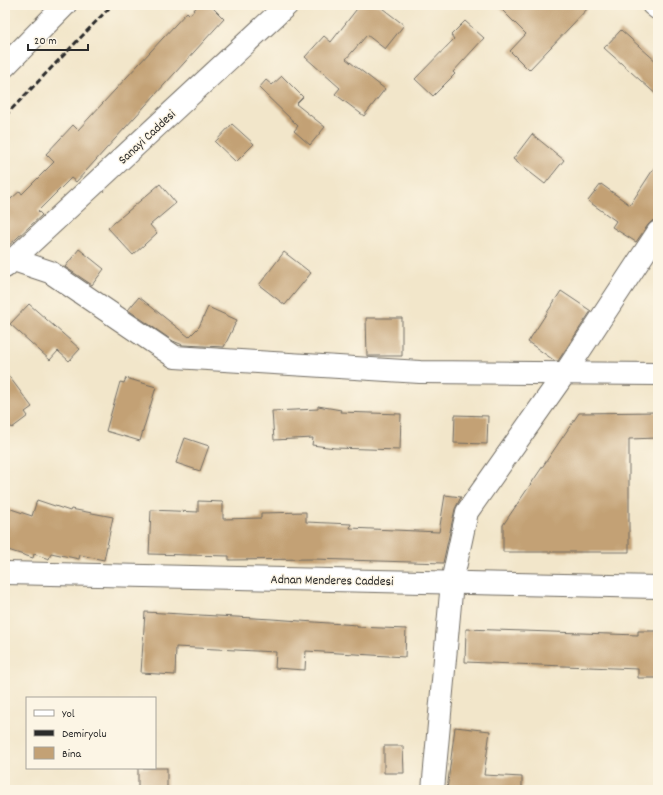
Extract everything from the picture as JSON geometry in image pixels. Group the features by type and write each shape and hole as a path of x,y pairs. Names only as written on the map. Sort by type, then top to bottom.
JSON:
{"street":[{"path":"5,66 65,5"},
{"name":"Sanayi Caddesi","path":"9,263 286,5"},
{"path":"653,5 658,9"},
{"path":"433,790 452,582 467,512 565,373 658,232"},
{"path":"9,263 50,272 175,357 420,372 658,374"},
{"name":"Adnan Menderes Caddesi","path":"5,573 658,587"}],"building":[{"path":"198,5 210,5 224,19 76,182 71,178 38,211 42,215 5,249 5,204 20,191 22,194 54,162 46,154 73,125 78,130 187,12 190,15"},
{"path":"360,5 378,5 404,25 385,49 367,35 346,59 385,89 364,116 335,94 340,88 305,57 324,36 331,42"},
{"path":"497,5 591,5 529,70 510,51 526,34"},
{"path":"465,21 484,38 453,72 455,74 433,96 415,79 454,39 451,35"},
{"path":"621,30 658,63 658,96 604,48"},
{"path":"282,76 303,97 296,104 325,127 310,145 294,131 298,126 259,88 266,80 272,85"},
{"path":"232,124 254,144 236,162 215,142"},
{"path":"532,134 564,160 545,184 513,159"},
{"path":"658,162 658,220 652,221 648,225 636,242 612,227 616,221 588,201 601,184 630,205"},
{"path":"160,184 176,203 150,225 157,233 133,255 108,228"},
{"path":"79,249 104,269 92,285 65,267"},
{"path":"284,252 311,273 285,305 259,285"},
{"path":"561,291 591,311 558,361 555,361 528,342"},
{"path":"139,297 189,337 199,327 208,307 237,320 224,347 183,345 173,341 128,310"},
{"path":"29,304 80,349 69,361 58,351 50,360 10,324"},
{"path":"366,318 402,318 402,356 367,356"},
{"path":"5,371 32,407 25,412 28,416 12,428 5,419"},
{"path":"126,378 156,387 140,441 106,431 120,382 124,383"},
{"path":"318,406 341,410 340,412 401,414 400,450 335,448 312,445 313,438 274,440 272,411 318,409"},
{"path":"658,412 658,438 629,439 629,552 503,552 503,525 579,413"},
{"path":"455,415 488,416 487,444 454,443"},
{"path":"185,438 209,446 200,471 176,463"},
{"path":"445,495 461,497 455,509 443,563 314,559 229,560 229,556 149,554 151,510 198,512 198,501 223,502 223,519 261,518 261,513 306,512 306,522 351,524 350,528 439,532"},
{"path":"37,500 70,511 71,509 113,517 104,560 80,555 79,559 51,553 49,559 34,554 33,558 5,549 5,507 32,516"},
{"path":"145,612 272,619 357,625 357,627 406,629 405,657 306,651 305,670 275,668 276,652 176,647 175,675 141,673"},
{"path":"466,629 638,635 638,631 658,631 658,678 638,678 638,669 465,662"},
{"path":"455,727 490,731 484,775 522,777 522,790 447,790"},
{"path":"384,746 403,746 404,773 384,773"},
{"path":"167,768 167,790 138,790 138,769"}],"railway":[{"path":"5,116 112,5"}]}
